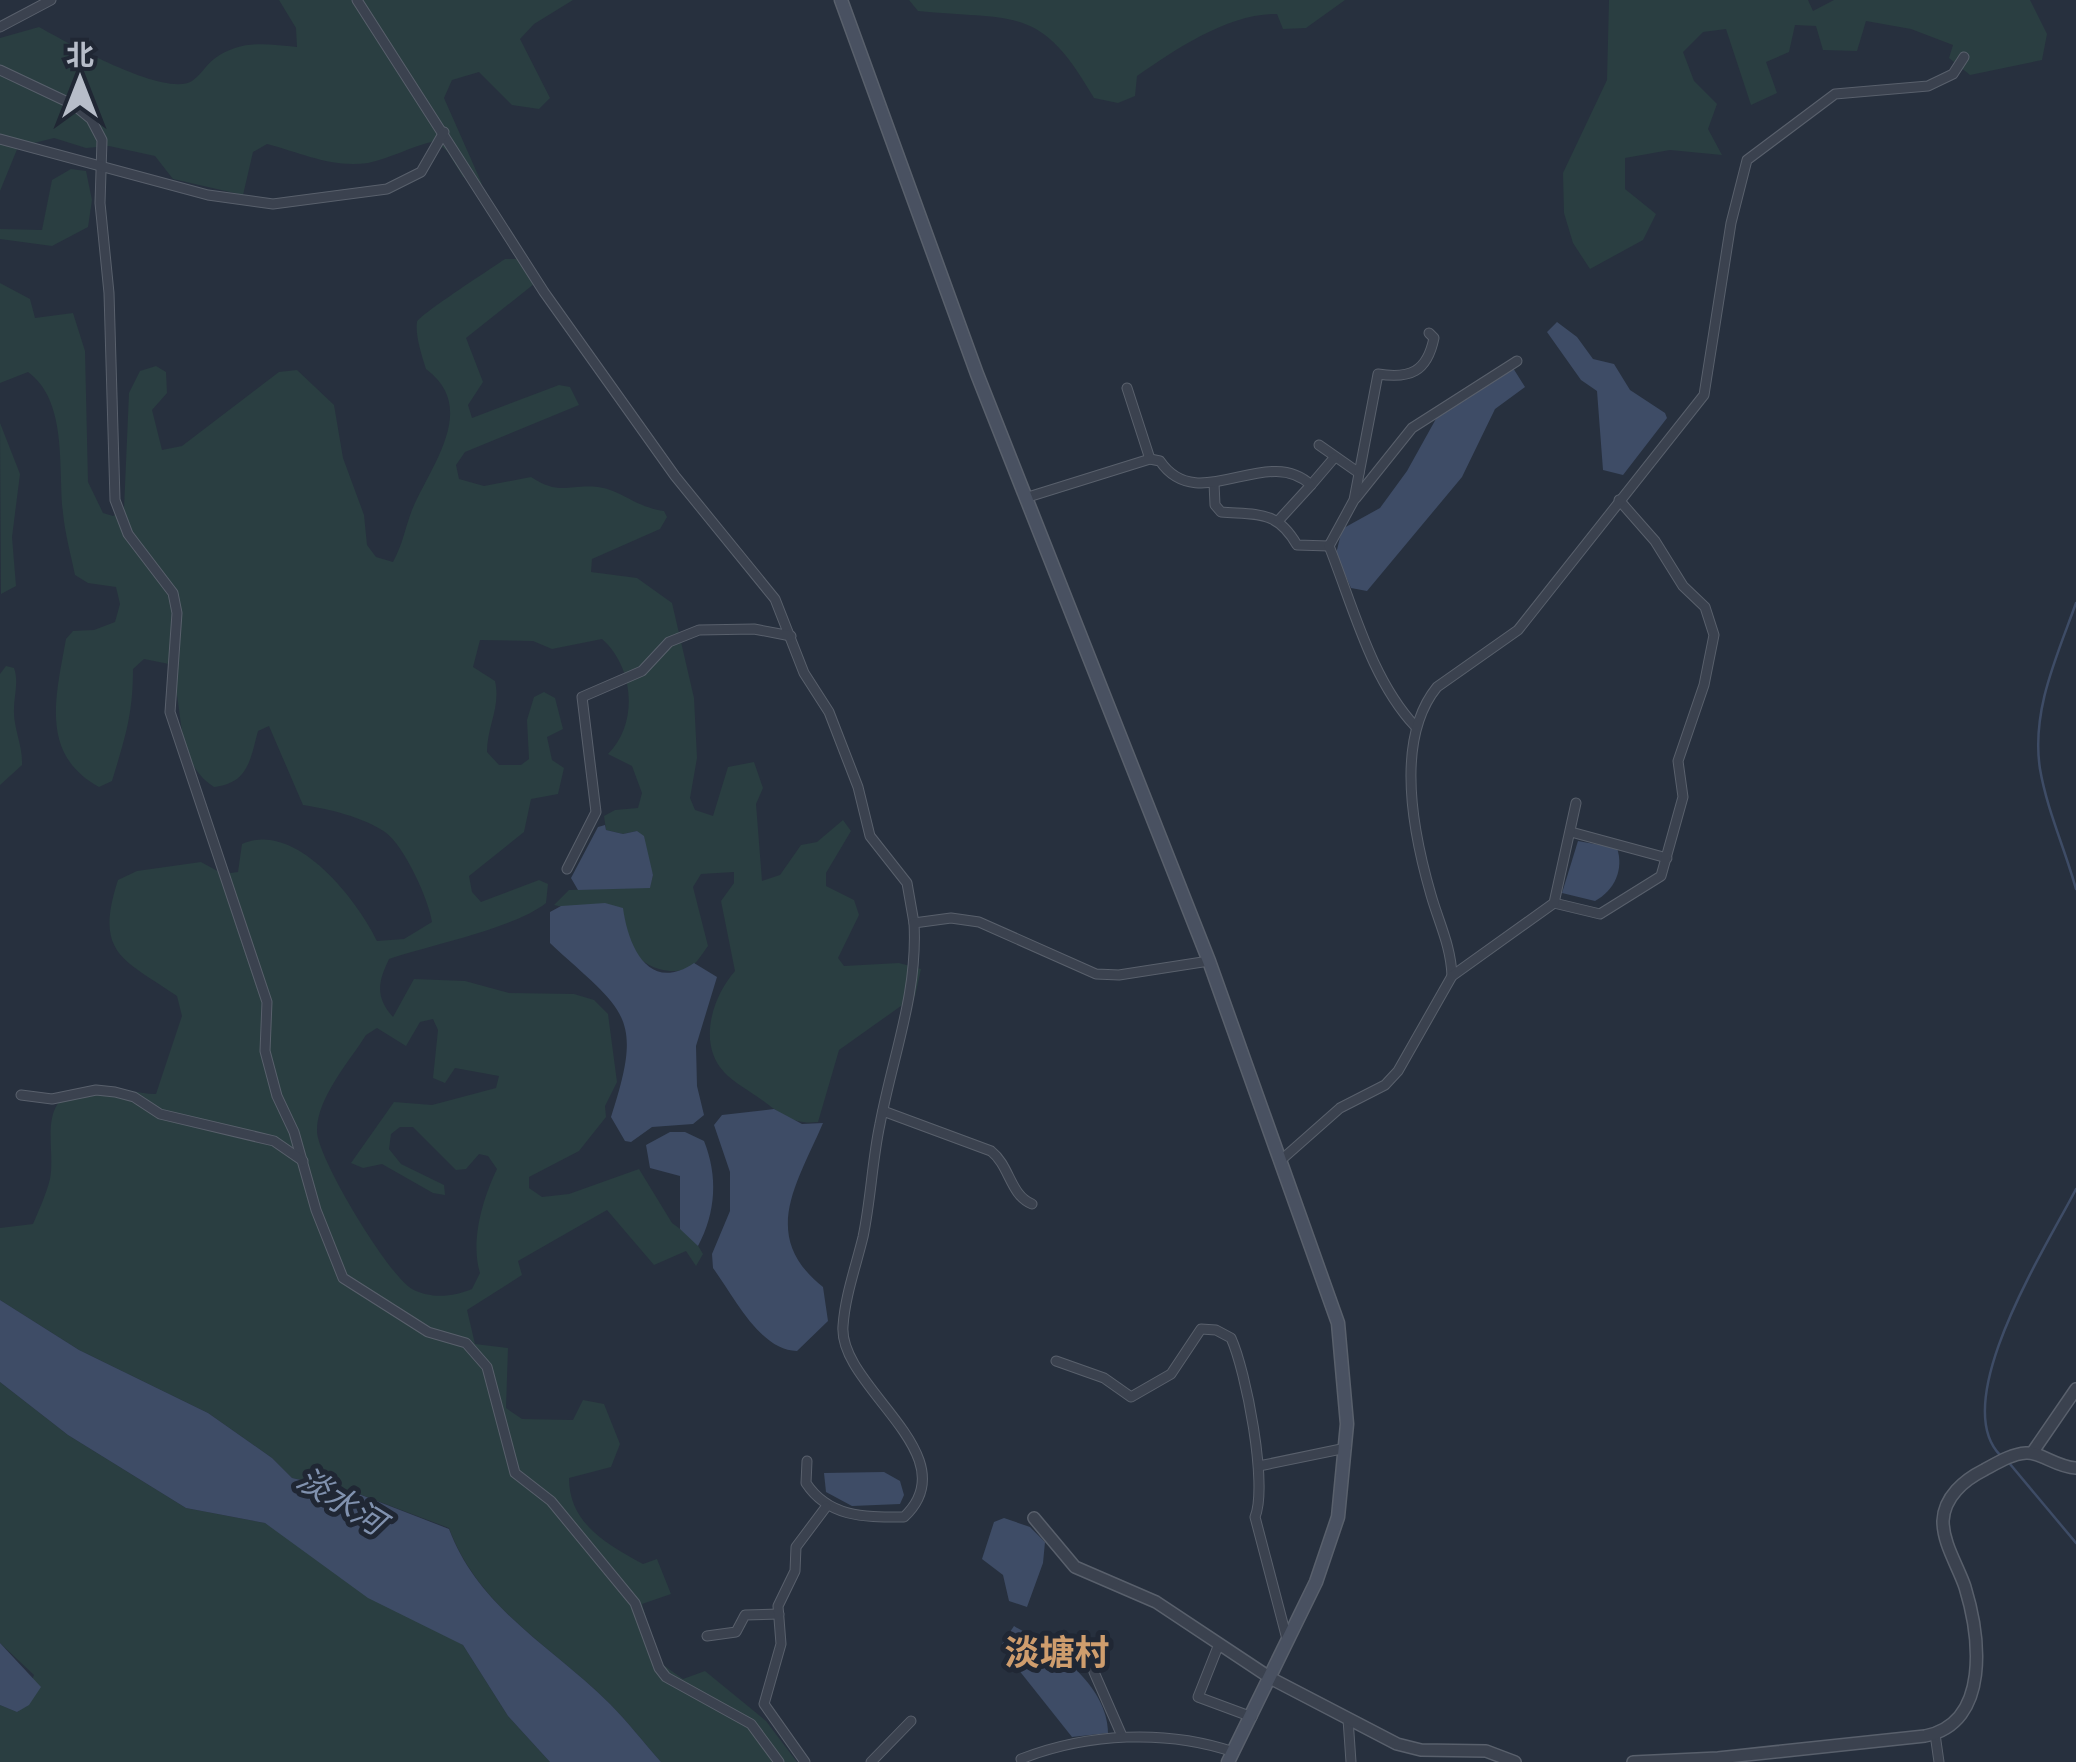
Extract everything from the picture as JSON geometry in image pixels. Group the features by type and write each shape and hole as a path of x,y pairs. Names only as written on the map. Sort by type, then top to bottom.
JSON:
{"main road":[{"path":"841,0 1025,498 1209,961 1340,1333 1346,1448 1333,1534 1272,1679 1231,1757"}],"street":[{"path":"0,27 51,0"},
{"path":"357,0 544,292 675,476 775,599 804,673 829,712 858,786 870,836 907,883 914,922 914,983 882,1110 870,1200 842,1329 850,1360 919,1454 920,1483 904,1517 874,1517 826,1507 806,1483 807,1461"},
{"path":"1452,976 1452,956 1430,894 1412,790 1415,726 1436,686 1518,630 1704,395 1731,223 1747,160 1835,94 1928,86 1953,74 1964,58"},
{"path":"0,70 74,105 92,119 102,140 100,202 109,293 116,500 128,534 172,592 177,612 170,712 268,1002 265,1051 277,1096 305,1163 316,1210 344,1278 368,1298 428,1332 466,1343 487,1367 495,1386 514,1473 551,1501 635,1603 659,1668 666,1677 751,1724 779,1762"},
{"path":"0,139 208,196 306,203 387,190 410,179 428,162 444,132"},
{"path":"1354,500 1378,374 1403,378 1420,370 1432,350 1434,338 1429,333"},
{"path":"1329,546 1354,500 1412,428 1517,361"},
{"path":"1127,388 1150,459"},
{"path":"1319,445 1359,473"},
{"path":"1279,520 1334,458"},
{"path":"1025,498 1150,459 1160,461 1179,480 1214,483 1232,477 1252,478 1267,470 1299,474 1311,485"},
{"path":"1214,483 1216,505 1221,512 1279,520 1297,544 1329,546"},
{"path":"1554,902 1600,914 1661,876 1683,797 1678,761 1704,685 1714,635 1712,621 1620,500"},
{"path":"1329,546 1396,706 1415,726"},
{"path":"568,869 596,812 582,697 642,671 669,642 698,630 754,629 790,636"},
{"path":"1280,1160 1340,1108 1385,1085 1452,976 1554,902 1576,803"},
{"path":"1570,832 1667,858"},
{"path":"914,922 951,918 979,922 1096,974 1119,975 1209,961"},
{"path":"21,1095 52,1099 96,1090 114,1092 134,1097 160,1114 274,1141 305,1163"},
{"path":"882,1110 991,1152 1004,1161 1014,1188 1032,1204"},
{"path":"1056,1361 1104,1378 1131,1396 1171,1374 1183,1362 1194,1334 1201,1329 1216,1330 1231,1338 1259,1466 1261,1502 1255,1517 1288,1644"},
{"path":"2032,1452 2076,1389"},
{"path":"1259,1466 1346,1448"},
{"path":"1633,1762 1718,1758 1934,1734 1959,1719 1974,1686 1972,1618 1943,1525 1952,1495 1978,1473 2012,1456 2032,1452 2055,1466 2076,1468"},
{"path":"805,1762 764,1704 781,1644 781,1597 795,1571 796,1548 826,1507"},
{"path":"1034,1518 1075,1567 1156,1602 1272,1679 1348,1718 1413,1750 1480,1750 1515,1762"},
{"path":"707,1636 736,1632 745,1615 779,1614"},
{"path":"1219,1644 1198,1696 1252,1718"},
{"path":"1096,1650 1094,1672 1122,1736"},
{"path":"1348,1718 1351,1762"},
{"path":"871,1762 910,1721"},
{"path":"1934,1734 1940,1762"},
{"path":"1022,1759 1056,1746 1122,1736 1186,1740 1231,1757"}],"green space":[{"path":"279,0 573,0 534,24 520,39 550,98 539,109 512,105 479,72 452,80 444,98 482,184 463,177 447,151 435,141 376,161 354,164 329,162 267,144 253,152 243,195 173,179 155,156 109,146 86,148 54,138 18,147 0,191 0,38 39,27 115,66 160,82 179,84 192,81 214,59 234,48 254,44 297,47 296,28"},
{"path":"909,0 1345,0 1306,28 1283,29 1277,14 1240,19 1222,26 1137,76 1135,96 1118,103 1094,98 1058,46 1023,23 918,11"},
{"path":"1609,0 1808,0 1813,11 1834,0 2030,0 2047,34 2042,60 1970,75 1949,58 1953,45 1911,29 1866,21 1857,51 1823,50 1816,26 1795,25 1789,52 1766,62 1777,93 1751,105 1726,29 1703,32 1683,52 1694,81 1717,104 1708,129 1722,155 1670,150 1625,158 1625,189 1656,214 1643,240 1590,269 1573,243 1564,213 1563,173 1607,80"},
{"path":"71,169 86,171 92,200 88,227 52,246 0,239 0,229 42,230 52,180"},
{"path":"505,259 518,259 534,284 466,338 483,382 468,405 472,418 559,385 570,387 579,405 465,452 456,465 459,479 484,486 531,477 557,488 598,487 664,511 667,517 660,529 592,559 591,572 637,578 672,603 694,698 697,758 690,798 695,810 713,816 728,767 754,762 763,788 756,804 762,881 780,875 801,845 817,842 843,820 851,831 826,873 826,886 854,900 859,915 838,958 844,966 899,963 921,969 915,996 839,1050 818,1122 788,1117 737,1083 716,1060 710,1034 720,993 735,971 721,901 734,883 734,872 701,874 693,887 708,946 693,965 677,971 658,969 635,954 627,938 622,908 554,905 569,890 650,887 653,875 637,831 623,834 606,830 604,816 615,810 638,808 642,793 632,766 608,754 625,727 628,711 629,695 621,664 602,639 552,649 533,641 480,640 473,667 495,681 496,690 487,752 499,765 521,765 529,759 527,720 534,697 544,692 555,698 563,729 547,737 552,760 564,768 558,794 531,799 524,832 469,876 472,892 481,902 539,880 548,884 546,903 494,928 389,959 381,982 383,1003 393,1017 414,979 465,981 509,993 574,994 594,1000 608,1014 617,1082 605,1106 606,1117 579,1151 529,1177 529,1188 542,1197 569,1194 639,1169 672,1223 694,1239 703,1254 696,1266 686,1251 654,1265 607,1210 518,1261 522,1275 467,1310 475,1344 508,1348 506,1408 522,1419 573,1420 583,1400 604,1404 620,1444 611,1467 569,1478 571,1494 583,1520 616,1549 643,1564 657,1559 671,1594 642,1604 659,1662 683,1679 705,1671 766,1721 797,1762 661,1762 610,1704 498,1604 462,1556 449,1528 351,1491 292,1478 272,1458 208,1413 79,1350 0,1300 0,1228 33,1224 50,1179 51,1128 57,1105 65,1096 88,1087 156,1094 182,1016 177,996 118,952 110,924 118,880 137,871 201,862 223,874 238,872 242,844 262,840 283,843 322,868 355,905 377,941 404,939 432,922 414,874 400,848 385,832 346,814 303,805 269,726 258,731 246,769 234,781 214,787 201,776 186,747 169,664 144,659 133,669 130,713 112,781 99,787 80,774 67,758 56,722 66,639 73,631 94,630 115,622 120,604 116,587 88,583 75,575 64,521 59,437 50,400 28,372 0,383 0,283 30,299 35,318 73,313 85,351 88,482 103,513 113,516 124,509 129,393 140,371 156,366 166,372 167,393 152,410 162,450 182,446 279,372 297,370 334,405 343,458 364,515 367,545 376,557 393,562 412,510 439,456 450,419 449,401 441,384 426,369 417,322","holes":["433,1019 438,1030 433,1078 445,1083 455,1068 499,1076 496,1088 432,1105 394,1102 351,1163 363,1168 382,1164 433,1193 445,1195 444,1185 401,1164 389,1149 391,1134 400,1127 413,1127 456,1170 466,1169 479,1154 488,1156 497,1169 479,1220 476,1247 480,1273 472,1289 442,1296 412,1289 388,1263 342,1191 317,1132 328,1094 366,1035 377,1028 406,1046 420,1022"]},
{"path":"0,423 20,474 12,537 16,586 1,594"},
{"path":"6,666 14,668 15,673 14,716 22,765 0,785 0,674"},
{"path":"0,1382 68,1435 186,1508 265,1523 463,1645 508,1716 550,1762 0,1762 0,1705 18,1712 34,1675 0,1643"}],"water":[{"path":"1557,322 1577,337 1593,359 1614,364 1630,390 1665,413 1667,418 1623,475 1603,470 1597,391 1581,380 1547,332"},
{"path":"1513,368 1525,387 1495,409 1462,477 1367,591 1351,588 1336,554 1342,529 1380,508 1407,471 1437,417"},
{"path":"605,825 606,830 623,834 637,831 644,836 653,875 650,888 578,890 571,878 598,827"},
{"path":"1578,841 1617,848 1616,878 1595,901 1562,893"},
{"path":"605,903 623,908 636,950 653,969 664,973 678,971 694,963 717,977 696,1046 697,1086 704,1115 693,1124 652,1127 631,1142 625,1141 611,1117 626,1056 621,1017 596,985 550,943 550,912 561,906"},
{"path":"774,1109 802,1124 823,1123 795,1188 788,1229 792,1248 804,1268 823,1287 828,1321 797,1351 784,1349 759,1332 713,1268 712,1254 730,1211 730,1172 714,1125 722,1115"},
{"path":"670,1132 685,1132 704,1141 709,1154 713,1194 698,1246 680,1229 680,1176 650,1168 646,1145"},
{"name":"淡水河","path":"0,1300 79,1350 208,1413 272,1458 292,1478 351,1491 449,1529 462,1557 498,1604 610,1704 661,1762 550,1762 508,1716 463,1645 368,1598 265,1523 186,1508 68,1435 0,1382"},
{"path":"884,1472 900,1481 904,1495 900,1504 852,1506 826,1492 824,1473"},
{"path":"1004,1518 1030,1527 1045,1542 1043,1563 1027,1607 1009,1601 1003,1575 982,1559 994,1522"},
{"path":"1014,1626 1061,1656 1088,1683 1105,1715 1108,1733 1072,1737 1006,1654 1002,1644"},
{"path":"0,1643 41,1687 29,1705 17,1712 0,1705"}],"waterway":[{"path":"2076,603 2042,705 2038,747 2047,799 2076,889"},
{"path":"2000,1455 1987,1430 1986,1398 1993,1362 2026,1283 2076,1189"},
{"path":"2010,1464 2076,1543"}],"district":[{"name":"淡塘村","path":"1057,1653"}]}
